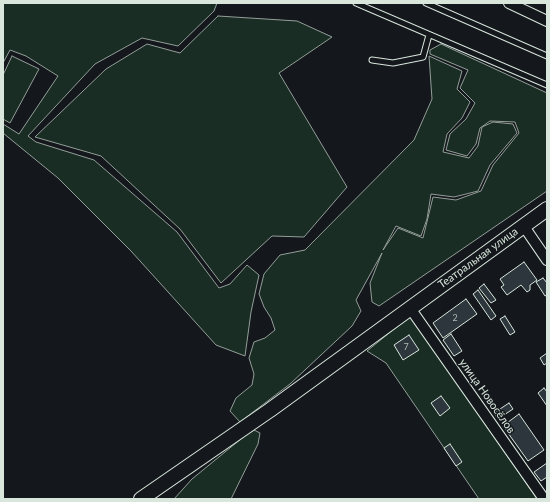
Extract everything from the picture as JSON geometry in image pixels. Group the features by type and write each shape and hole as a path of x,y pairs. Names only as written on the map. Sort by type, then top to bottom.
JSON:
{"main road":[{"name":"Театральная улица","path":"141,499 270,410 547,209"}],"street":[{"path":"509,3 547,21"},
{"path":"523,225 547,260"},
{"name":"улица Новосёлов","path":"410,308 544,499"}],"lane":[{"path":"356,3 547,85"},
{"path":"426,3 547,56"},
{"path":"372,60 393,63 422,57 429,34"}],"green space":[{"path":"3,3 217,3 214,11 178,46 142,38 95,64 28,136 36,142 94,160 177,232 219,288 230,284 247,265 259,275 251,312 245,356 216,345 131,251 58,178 3,133 3,124 19,134 58,76 26,56 10,50 3,63"},
{"path":"218,16 297,21 332,37 279,73 347,187 304,237 272,236 221,283 180,229 101,156 35,137 106,69 147,44 180,53"},
{"path":"441,44 547,93 547,191 379,306 372,302 370,283 382,253 356,300 361,311 352,326 290,384 240,422 230,411 236,398 252,385 254,374 249,358 254,342 265,338 275,330 271,318 264,307 259,294 264,274 280,255 305,250 414,140 432,99 429,56 462,71 457,89 470,102 462,118 447,134 443,152 469,158 478,146 482,127 493,122 513,124 517,133 490,165 478,191 454,197 431,194 427,219 421,236 396,226 383,250 398,228 423,238 433,197 456,200 481,191 493,165 519,133 515,122 490,121 480,128 476,144 467,156 446,150 450,134 466,119 475,103 460,88 468,70 430,54 430,50"},
{"path":"12,56 39,69 10,123 3,119 3,75"},
{"path":"410,316 537,499 479,499 386,363 367,351"},
{"path":"254,430 260,433 258,444 231,499 174,499 192,479 247,434"}],"building":[{"path":"524,262 537,280 530,285 530,290 527,292 521,285 507,295 501,287 504,285 500,279"},
{"path":"543,278 547,283 547,295 545,296 536,282"},
{"path":"484,284 496,300 491,303 479,288"},
{"path":"478,290 496,316 491,320 473,294"},
{"path":"466,299 477,314 443,338 433,323"},
{"path":"505,316 515,332 510,335 500,319"},
{"path":"451,334 462,351 454,356 443,340"},
{"path":"409,335 419,350 403,360 394,345"},
{"path":"547,353 547,363 544,365 540,358"},
{"path":"544,388 547,392 547,406 538,393"},
{"path":"441,396 450,408 440,416 431,403"},
{"path":"509,403 513,409 498,419 494,413"},
{"path":"519,414 544,450 528,461 503,426"},
{"path":"450,444 462,462 456,466 444,448"},
{"path":"547,463 547,477 541,481 534,472"}]}
